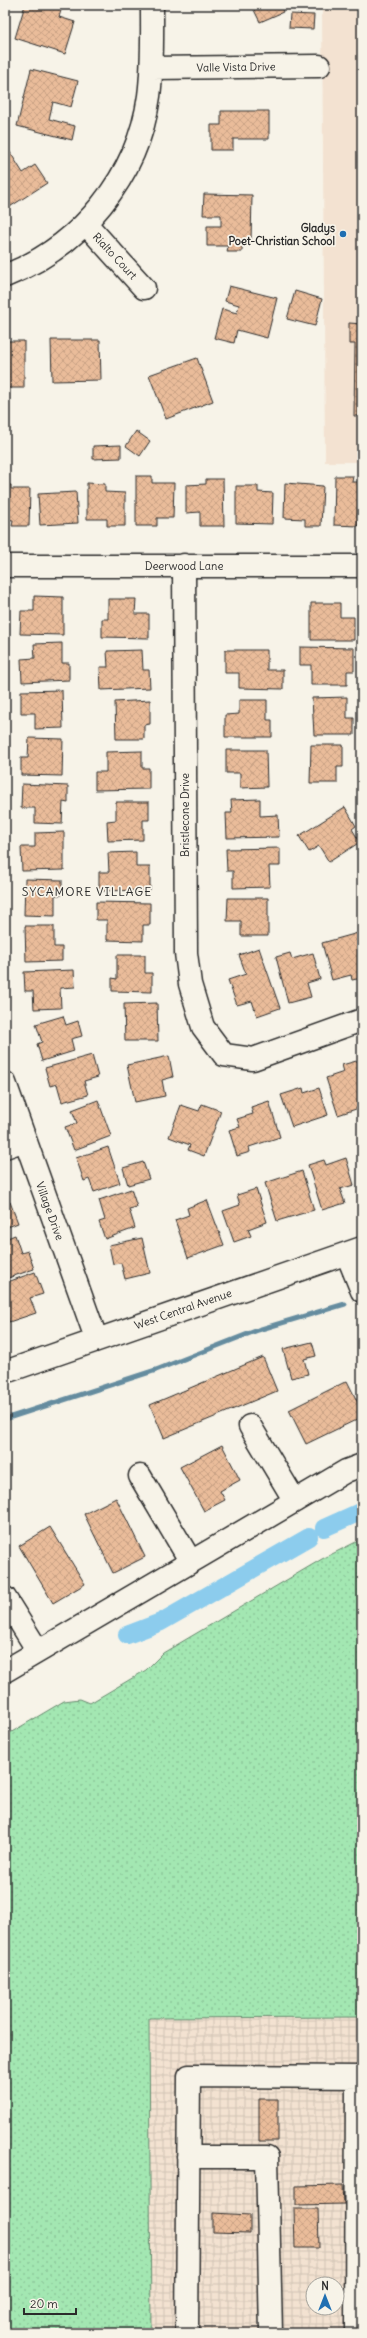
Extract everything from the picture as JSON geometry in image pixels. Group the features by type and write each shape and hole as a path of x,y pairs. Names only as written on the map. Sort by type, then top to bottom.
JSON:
{"street":[{"path":"5,276 43,258 62,245 86,224 108,197 128,165 140,136 149,98 152,68 152,5"},
{"name":"Valle Vista Drive","path":"152,68 319,66"},
{"name":"Rialto Court","path":"86,224 144,288"},
{"name":"Deerwood Lane","path":"5,566 362,566"},
{"name":"Bristlecone Drive","path":"184,566 186,953 190,984 203,1027 224,1055 253,1058 362,1020"},
{"name":"Village Drive","path":"5,1083 15,1143 96,1338"},
{"path":"355,1251 362,1291"},
{"name":"West Central Avenue","path":"5,1372 96,1338 355,1251"},
{"path":"250,1426 295,1501"},
{"path":"5,1671 346,1471 362,1465"},
{"path":"140,1476 192,1562"},
{"path":"5,1598 38,1652"},
{"path":"187,2333 189,2076 359,2077 356,2333"},
{"path":"188,2157 267,2157 271,2333"}],"shaded area":[{"name":"Gladys Poet-Christian School","path":"322,5 362,5 362,462 325,462"},
{"path":"362,2017 362,2333 151,2333 149,2018"}],"green space":[{"path":"362,1539 362,2017 149,2018 151,2333 5,2333 5,1736 64,1701 80,1699 90,1703 146,1670 163,1653 322,1559"}],"building":[{"path":"25,5 70,5 62,7 59,17 75,22 65,54 15,38"},
{"path":"257,5 280,5 283,12 260,22 253,8"},
{"path":"290,14 314,15 313,29 289,28"},
{"path":"31,69 78,81 71,107 53,102 49,119 75,126 72,140 17,126"},
{"path":"221,111 269,111 269,139 233,139 233,150 211,150 211,125 221,125"},
{"path":"8,149 23,173 35,165 47,183 5,210 5,150"},
{"path":"204,194 252,195 251,240 242,240 242,252 227,252 228,246 207,246 207,226 221,226 221,215 203,215"},
{"path":"229,286 277,298 267,338 237,330 234,343 214,338 222,309 237,313 239,305 225,301"},
{"path":"295,291 322,299 315,326 287,319"},
{"path":"349,323 362,324 362,416 354,416 355,344 349,344"},
{"path":"51,340 100,340 101,380 52,381"},
{"path":"5,341 24,341 24,388 5,388"},
{"path":"197,358 213,401 166,419 149,375"},
{"path":"136,431 150,441 140,456 126,446"},
{"path":"121,445 121,458 93,459 93,446"},
{"path":"136,476 152,476 152,483 174,483 173,518 157,518 157,526 136,526"},
{"path":"335,476 353,476 352,482 362,482 362,512 358,512 358,526 334,525"},
{"path":"206,479 223,479 224,526 200,526 200,512 186,513 186,485 206,484"},
{"path":"87,483 105,484 105,492 125,493 125,526 107,526 107,519 87,519"},
{"path":"285,483 323,486 321,526 305,526 305,519 284,518"},
{"path":"5,485 11,485 11,489 30,489 29,526 12,526 13,520 5,519"},
{"path":"236,486 258,486 258,492 273,493 272,524 236,523"},
{"path":"76,492 78,523 40,525 38,494"},
{"path":"34,596 63,597 63,635 20,634 21,611 34,611"},
{"path":"108,599 136,599 135,614 149,614 149,638 102,637 102,619 108,619"},
{"path":"311,603 340,603 340,617 354,617 354,640 311,640"},
{"path":"62,643 62,663 69,663 69,680 22,682 21,659 35,658 34,644"},
{"path":"300,647 354,648 354,671 347,671 347,685 311,685 311,665 300,665"},
{"path":"142,650 143,670 149,670 150,688 101,690 100,667 108,667 107,651"},
{"path":"225,650 267,650 267,670 283,670 283,689 239,688 239,673 225,673"},
{"path":"62,690 63,728 35,729 35,713 21,713 21,691"},
{"path":"347,697 347,718 354,718 354,735 314,735 312,698"},
{"path":"150,700 150,724 144,725 144,739 116,739 115,702"},
{"path":"239,700 267,700 267,720 272,720 272,737 225,737 225,715 239,714"},
{"path":"29,738 63,739 62,776 21,775 21,758 28,758"},
{"path":"311,745 343,745 343,767 337,767 337,783 310,783"},
{"path":"226,750 266,750 267,787 240,788 240,773 226,773"},
{"path":"142,751 142,768 149,768 149,789 95,790 95,772 106,772 106,752"},
{"path":"22,784 68,786 68,803 63,802 62,824 35,823 35,808 21,808"},
{"path":"260,799 260,816 278,815 279,837 227,838 226,813 232,813 231,800"},
{"path":"116,802 149,802 149,820 143,820 143,840 108,841 107,821 116,820"},
{"path":"345,807 356,826 352,829 360,842 329,862 319,846 309,852 299,836"},
{"path":"64,832 64,870 22,871 21,847 35,847 35,833"},
{"path":"280,848 280,866 269,866 270,887 233,888 233,871 227,871 226,849"},
{"path":"136,852 136,867 150,867 150,890 99,891 99,872 109,872 108,853"},
{"path":"362,865 362,880 358,879"},
{"path":"25,879 62,880 62,895 55,895 55,916 24,915"},
{"path":"228,898 268,898 268,936 241,936 241,921 227,921"},
{"path":"96,902 150,903 150,925 143,925 143,941 107,940 107,920 96,920"},
{"path":"25,926 54,926 54,947 62,947 62,961 26,962"},
{"path":"358,933 362,947 362,978 352,980 351,975 332,980 322,943"},
{"path":"259,948 280,1008 257,1016 252,1001 237,1005 228,980 246,974 239,955"},
{"path":"290,953 292,959 313,953 320,979 307,983 311,997 288,1003 276,957"},
{"path":"117,955 145,955 145,973 152,973 152,992 112,991 112,978 117,979"},
{"path":"74,970 75,987 60,988 61,1008 34,1009 33,991 25,991 24,972"},
{"path":"157,1003 158,1041 125,1041 124,1004"},
{"path":"63,1016 66,1025 78,1021 82,1036 71,1039 74,1051 42,1061 37,1044 42,1042 36,1024"},
{"path":"92,1055 98,1077 84,1081 88,1095 62,1102 57,1084 50,1086 45,1068"},
{"path":"169,1056 173,1077 162,1080 165,1096 135,1102 127,1065"},
{"path":"360,1060 362,1066 362,1107 338,1115 326,1078 344,1072 342,1065"},
{"path":"303,1088 304,1093 319,1088 328,1115 292,1127 281,1095"},
{"path":"98,1100 111,1136 74,1150 65,1127 77,1123 72,1110"},
{"path":"269,1101 280,1137 249,1147 250,1152 237,1156 229,1130 240,1127 237,1119 253,1114 251,1107"},
{"path":"202,1104 221,1111 204,1156 188,1150 190,1145 169,1137 181,1105 199,1111"},
{"path":"108,1147 120,1183 94,1192 89,1179 84,1181 76,1158"},
{"path":"346,1158 354,1185 340,1189 345,1203 322,1210 308,1165 324,1160 326,1165"},
{"path":"143,1162 149,1179 128,1185 123,1168"},
{"path":"302,1171 314,1210 277,1221 265,1183"},
{"path":"131,1189 137,1207 129,1209 135,1228 105,1239 99,1222 105,1220 99,1200"},
{"path":"256,1189 267,1222 248,1229 251,1236 234,1242 223,1211 240,1205 237,1195"},
{"path":"207,1200 224,1245 188,1258 175,1220 189,1215 187,1208"},
{"path":"10,1202 18,1223 5,1228 5,1203"},
{"path":"15,1235 21,1253 28,1251 34,1269 5,1279 5,1239"},
{"path":"142,1238 150,1273 125,1279 121,1263 113,1264 109,1245"},
{"path":"35,1272 43,1294 30,1298 36,1313 9,1322 5,1311 5,1283"},
{"path":"312,1342 316,1356 304,1359 308,1374 291,1378 283,1349"},
{"path":"263,1357 277,1391 164,1438 150,1405"},
{"path":"347,1381 362,1411 362,1417 306,1444 289,1410"},
{"path":"222,1445 240,1480 220,1491 225,1500 204,1511 180,1467"},
{"path":"116,1498 145,1557 113,1573 84,1514"},
{"path":"50,1527 85,1584 53,1603 19,1546"},
{"path":"259,2099 278,2099 278,2141 259,2141"},
{"path":"343,2185 344,2204 296,2205 296,2186"},
{"path":"294,2209 318,2209 319,2248 295,2248"},
{"path":"213,2213 250,2215 250,2233 213,2232"}],"waterway":[{"path":"5,1419 156,1370 258,1330 345,1304"},
{"path":"324,1528 362,1511"},
{"path":"127,1635 161,1622 309,1537"}],"place":[{"name":"Gladys Poet-Christian School","path":"343,234"}],"district":[{"name":"SYCAMORE VILLAGE","path":"87,892"}]}
